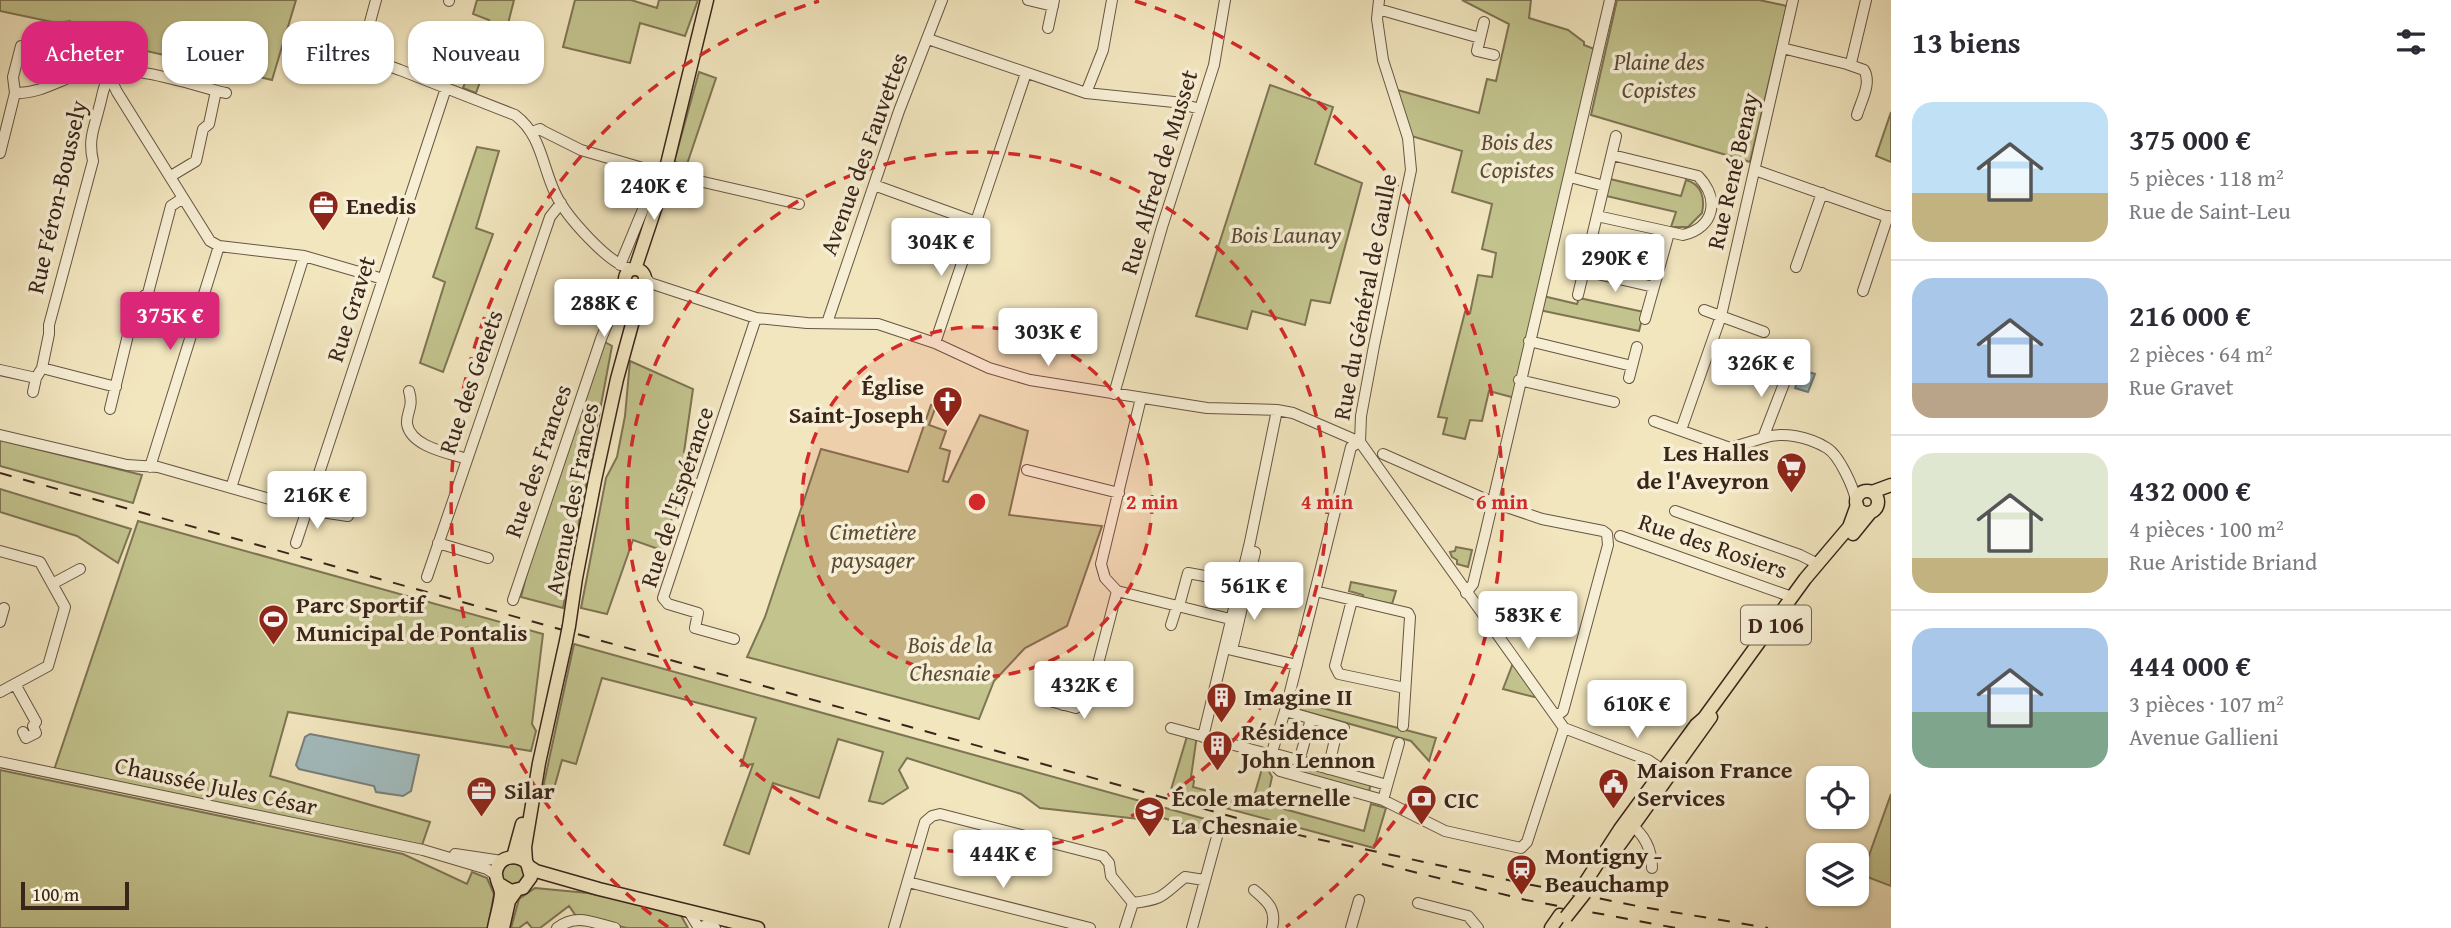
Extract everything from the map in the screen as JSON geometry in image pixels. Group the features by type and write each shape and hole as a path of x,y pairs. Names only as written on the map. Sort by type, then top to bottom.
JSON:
{"main road":[{"name":"Avenue des Frances","path":"540,764 617,379 634,278 657,217 659,172 707,0"},
{"path":"1870,492 1877,498 1874,509 1862,512 1857,503 1860,494 1891,485"},
{"name":"D 106","path":"1553,928 1667,773 1706,727 1719,703 1804,588 1891,493"},
{"name":"D 106","path":"1667,773 1696,725 1704,718 1792,597 1850,526 1857,503"},
{"path":"494,928 498,880 540,764"},
{"path":"529,883 531,874 524,852 540,764"},
{"path":"507,859 528,864 536,871 599,890"},
{"path":"498,880 507,890 516,891"},
{"path":"503,928 509,901 516,891 529,883 540,881 599,890 688,910 729,925 758,928"}],"street":[{"path":"370,21 376,0"},
{"name":"Avenue des Fauvettes","path":"827,323 899,111 942,0"},
{"path":"1028,0 1054,3 1048,28"},
{"path":"1086,93 1103,50 1112,0"},
{"name":"Rue Alfred de Musset","path":"1114,394 1162,227 1214,65 1225,0"},
{"path":"1466,593 1473,584 1610,0"},
{"name":"Rue René Benay","path":"1681,430 1721,316 1793,0"},
{"path":"1847,64 1851,63 1866,0"},
{"path":"1378,4 1480,38"},
{"name":"Rue du Général de Gaulle","path":"1378,4 1377,19 1383,60 1408,138 1411,170 1374,346 1361,416 1360,442 1564,728"},
{"path":"1484,22 1477,51 1494,55"},
{"path":"928,39 1086,93 1174,102 1199,109"},
{"path":"0,153 15,93 13,77 21,46"},
{"path":"1782,48 1864,70 1867,83 1858,115"},
{"path":"394,68 504,109 525,122 532,132 561,203 590,238 634,278 756,318 788,322 878,324 935,343 977,363 1014,376 1207,408 1277,410 1308,418 1360,442"},
{"path":"935,343 1026,73"},
{"path":"148,74 221,92 209,124 203,129 196,161 171,176"},
{"path":"15,93 59,84"},
{"name":"Rue Féron-Boussely","path":"33,391 93,161 89,145 107,84"},
{"path":"114,84 210,241 219,246 304,256 383,279"},
{"name":"Rue Gravet","path":"296,543 446,88"},
{"path":"532,132 543,131 581,150 659,172 799,204"},
{"path":"1578,295 1616,136"},
{"path":"1597,216 1683,235 1695,232 1712,210 1711,196 1698,176 1612,155"},
{"path":"1755,170 1889,217 1863,291"},
{"name":"Avenue des Frances","path":"634,278 649,195 659,172"},
{"path":"1570,177 1604,186"},
{"path":"874,185 976,222"},
{"path":"1797,267 1822,193"},
{"path":"110,409 136,302 148,293 171,206 183,198"},
{"name":"Rue des Genets","path":"427,577 550,217 561,203"},
{"path":"1645,319 1669,233"},
{"path":"150,467 219,246"},
{"path":"231,488 304,256"},
{"path":"1584,271 1654,287"},
{"name":"Rue des Frances","path":"513,600 617,296 634,278"},
{"path":"1704,310 1764,332"},
{"name":"Rue de l'Espérance","path":"734,639 695,628 698,613 668,604 663,598 756,318"},
{"path":"1529,341 1632,366"},
{"path":"1629,378 1637,347"},
{"path":"1763,438 1795,355"},
{"path":"41,368 116,387"},
{"path":"0,370 36,378"},
{"path":"1519,380 1614,402"},
{"path":"409,391 412,402 407,421 413,435 426,445 467,459"},
{"path":"1141,398 1101,568 1104,578 1116,591 1230,619"},
{"path":"1203,737 1250,542 1277,410"},
{"path":"1654,421 1730,447 1745,445 1776,433 1827,448 1833,453 1852,485 1857,503"},
{"path":"0,435 127,465 150,467 308,510 348,516"},
{"path":"1360,442 1351,447 1297,665 1271,754 1273,764 1280,771 1383,800 1445,831 1518,848 1524,847 1564,728 1648,760 1667,773"},
{"path":"1382,454 1492,502 1549,520 1603,531 1608,539 1563,711 1556,716"},
{"path":"1027,470 1119,494"},
{"path":"1852,485 1870,492"},
{"path":"1675,512 1778,547 1818,564"},
{"name":"Rue des Rosiers","path":"1620,536 1792,597"},
{"path":"438,543 488,558"},
{"path":"0,551 40,562 65,607 48,666 0,692"},
{"path":"1255,552 1232,650 1297,665"},
{"path":"52,584 80,569"},
{"path":"1171,625 1188,573 1210,578 1213,569"},
{"path":"1046,700 1063,705 1066,692 1079,695 1092,687 1116,591"},
{"path":"1315,591 1408,613 1410,617 1403,726"},
{"path":"1352,600 1336,671 1339,674 1405,688"},
{"path":"0,622 4,608"},
{"path":"15,684 36,722 33,726 36,733 26,738 23,732"},
{"path":"1285,711 1341,727 1328,769"},
{"path":"1299,761 1311,719"},
{"path":"1171,728 1387,785"},
{"path":"1383,800 1399,743"},
{"name":"Chaussée Jules César","path":"0,762 423,850 487,869 498,880"},
{"path":"894,928 925,822 940,814 1103,856 1109,863 1111,876 1133,903"},
{"path":"1629,824 1651,852 1652,868"},
{"path":"1192,928 1218,833"},
{"name":"Chaussée Jules César","path":"423,850 507,859"},
{"path":"1133,903 1159,899 1172,891 1185,877 1205,880"},
{"path":"908,882 1090,928"},
{"path":"1254,890 1270,904 1275,918 1272,928"},
{"path":"1351,928 1359,900"},
{"path":"1125,928 1133,903"},
{"path":"1418,904 1468,916 1478,928"},
{"path":"688,910 699,928 707,925 715,928"},
{"path":"557,928 567,920 578,919 615,928"}],"green space":[{"path":"0,0 296,0 290,21 282,21 282,47 272,80 268,79 268,21 162,21 162,55 148,51 148,21 48,21 0,11"},
{"path":"477,0 514,0 509,21 489,21 473,14"},
{"path":"575,0 631,0 657,8 659,0 698,0 685,36 640,23 630,63 563,47"},
{"name":"Bois des Copistes","path":"1462,0 1531,0 1529,18 1568,30 1584,42 1584,45 1597,50 1515,398 1489,391 1482,421 1470,420 1465,439 1443,434 1447,418 1438,417 1465,312 1470,313 1478,275 1492,277 1496,253 1482,249 1492,204 1452,192 1462,151 1408,135 1394,89 1479,113 1487,79 1496,81 1509,24"},
{"name":"Plaine des Copistes","path":"1617,0 1759,0 1787,6 1750,162 1591,115"},
{"path":"699,72 716,78 684,173 680,172 682,164 674,162"},
{"path":"465,84 479,84 476,93 463,88"},
{"name":"Bois Launay","path":"1270,85 1333,107 1315,164 1362,183 1330,303 1311,300 1305,325 1252,311 1247,329 1196,316"},
{"path":"1891,112 1891,162 1876,156"},
{"path":"477,147 499,151 476,228 493,234 443,372 420,363 445,282 433,277"},
{"path":"1606,178 1681,196 1686,180 1696,185 1701,193 1702,213 1688,227 1671,227 1676,212 1602,195"},
{"path":"1543,296 1577,304 1579,298 1644,312 1639,331 1539,310"},
{"path":"603,341 612,346 563,608 521,597 531,556"},
{"path":"630,361 693,389 684,452 694,455 661,550 633,540 607,614 581,608 606,478 617,457 625,416"},
{"name":"Cimetière paysager","path":"931,405 936,406 929,425 946,431 940,448 950,451 943,481 948,482 980,415 1028,431 1009,515 1102,526 1067,626 1025,648 994,681 979,719 747,657 765,617 821,449 908,472"},
{"path":"0,440 142,475 133,503 0,466"},
{"path":"0,489 131,529 118,563 77,536 0,512"},
{"path":"138,521 543,634 532,724 536,731 531,751 288,712 270,776 430,822 422,845 54,770"},
{"path":"1456,547 1472,550 1468,567 1457,564 1457,560 1452,557 1450,552 1455,551"},
{"path":"1351,582 1396,591 1392,604 1364,598 1363,595 1349,591"},
{"name":"Bois de la Chesnaie","path":"574,644 1205,819 1202,829 1145,813 1139,819 1040,808 1021,794 907,758 899,770 908,788 883,804 869,801 883,752 838,739 819,798 773,783 749,854 724,845 753,764 741,766 756,718 602,678 576,764 562,760 551,799 541,797"},
{"path":"1513,663 1536,696 1503,689"},
{"path":"1296,701 1436,738 1429,761 1411,741 1293,708"},
{"path":"1188,733 1197,735 1191,777 1194,781 1193,787 1252,803 1264,762 1272,777 1266,804 1364,831 1371,804 1386,808 1374,848 1170,793"},
{"path":"1290,760 1371,782 1369,792 1288,770"},
{"path":"0,770 403,854 467,884 472,872 487,878 494,894 488,928 0,928"},
{"path":"1891,794 1891,886 1869,878 1869,855"},
{"path":"520,862 527,873 517,887 502,881 500,870 504,865"},
{"path":"535,888 588,893 679,912 688,928 627,928 576,916 569,906 540,928 532,928 527,922 519,928 511,928 519,899"}],"water":[{"path":"1802,370 1815,374 1808,392 1795,388"},
{"path":"310,734 419,755 411,791 403,796 376,792 374,786 299,769 296,765 305,737"}],"railway":[{"path":"0,473 1294,834 1637,906 1768,928"},
{"path":"1382,864 1526,900 1676,928"}],"place":[{"name":"Enedis","path":"323,233"},
{"name":"Église Saint-Joseph","path":"947,428"},
{"name":"Les Halles de l'Aveyron","path":"1792,494"},
{"name":"Parc Sportif Municipal de Pontalis","path":"273,646"},
{"name":"Imagine II","path":"1221,724"},
{"name":"Résidence John Lennon","path":"1218,773"},
{"name":"Maison France Services","path":"1614,811"},
{"name":"Silar","path":"481,818"},
{"name":"CIC","path":"1421,827"},
{"name":"École maternelle La Chesnaie","path":"1149,839"},
{"name":"Montigny - Beauchamp","path":"1522,897"}]}
